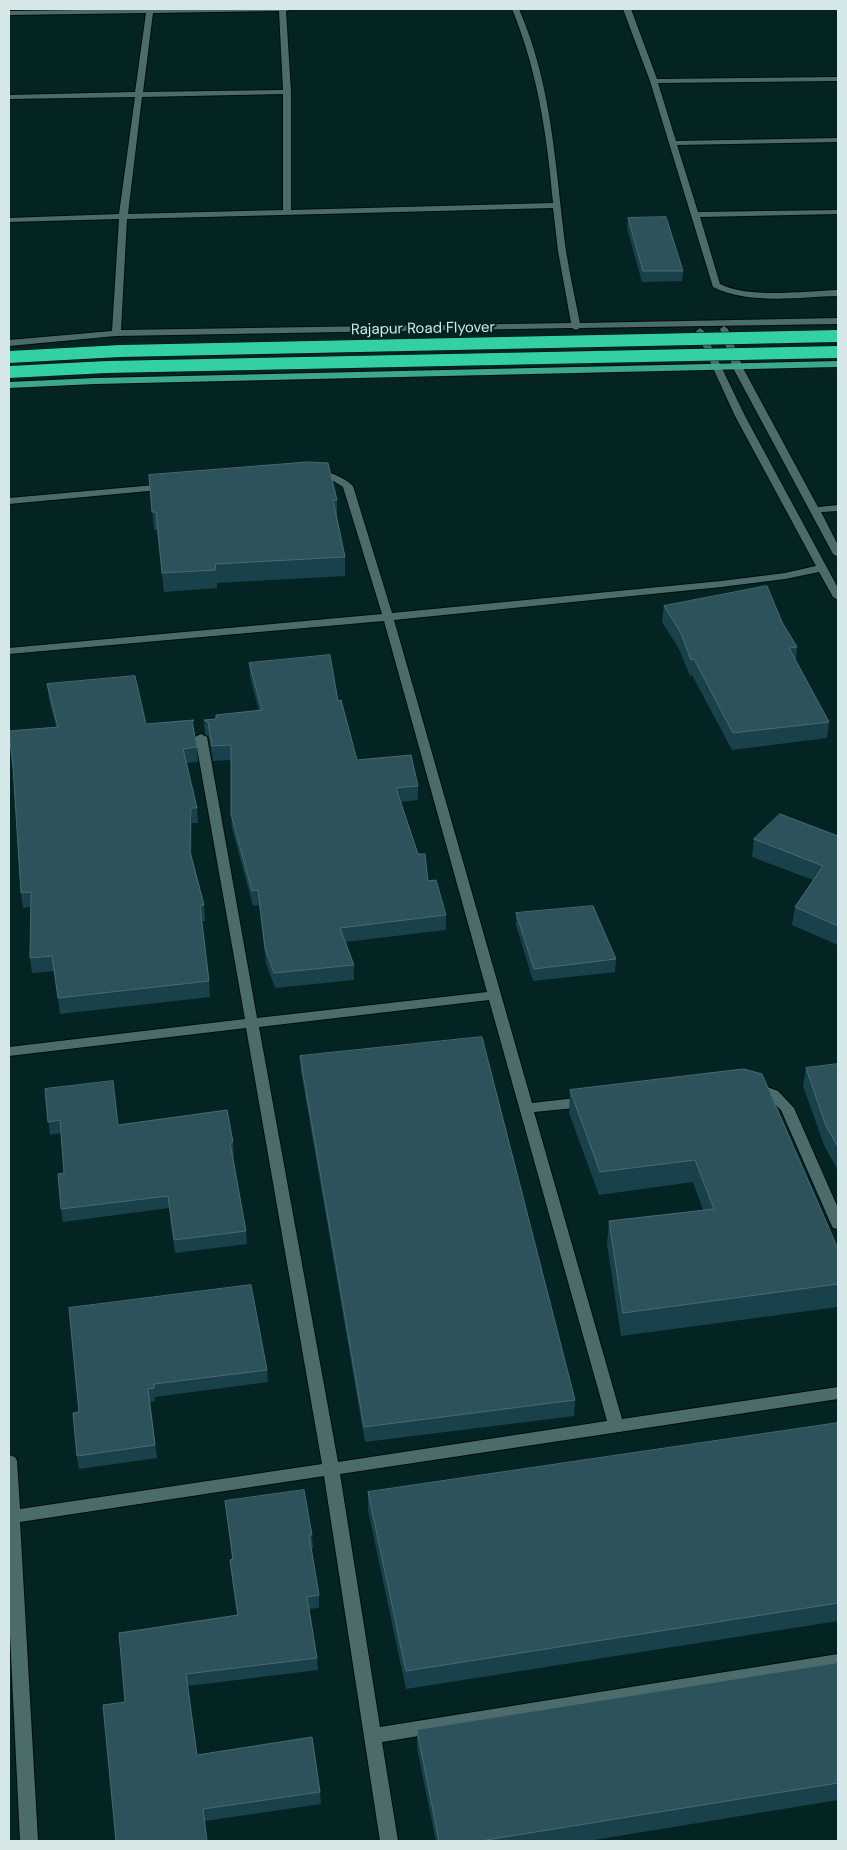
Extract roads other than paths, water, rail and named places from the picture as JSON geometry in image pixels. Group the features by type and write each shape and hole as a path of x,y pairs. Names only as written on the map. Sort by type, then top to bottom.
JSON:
{"highway":[{"name":"Rajapur Road Flyover","path":"9,357 120,351 838,336"},
{"name":"Rajapur Road Flyover","path":"9,372 126,367 838,352"}],"main road":[{"path":"9,385 95,380 717,365 838,364"}],"street":[{"path":"282,9 287,92 287,213"},
{"path":"9,13 289,9"},
{"path":"516,9 529,43 545,109 563,254 576,327"},
{"path":"627,9 654,81 716,285 721,290 743,294 838,293"},
{"path":"116,333 123,217 150,10"},
{"path":"654,81 838,79"},
{"path":"9,97 287,92"},
{"path":"673,143 838,140"},
{"path":"9,220 557,205"},
{"path":"695,215 838,212"},
{"path":"9,343 116,333 576,327 838,321"},
{"path":"698,324 740,416 838,597"},
{"path":"721,324 738,365 838,554"},
{"path":"309,475 335,477 348,486 388,617 616,1426"},
{"path":"9,501 173,486"},
{"path":"814,510 838,508"},
{"path":"9,651 388,617 721,584 785,576 822,568"},
{"path":"201,737 331,1469 389,1841"},
{"path":"9,1051 495,995"},
{"path":"741,1085 761,1088 778,1097 787,1108 838,1224"},
{"path":"527,1108 595,1100"},
{"path":"12,1517 838,1393"},
{"path":"9,1461 29,1841"},
{"path":"372,1736 838,1661"}]}
